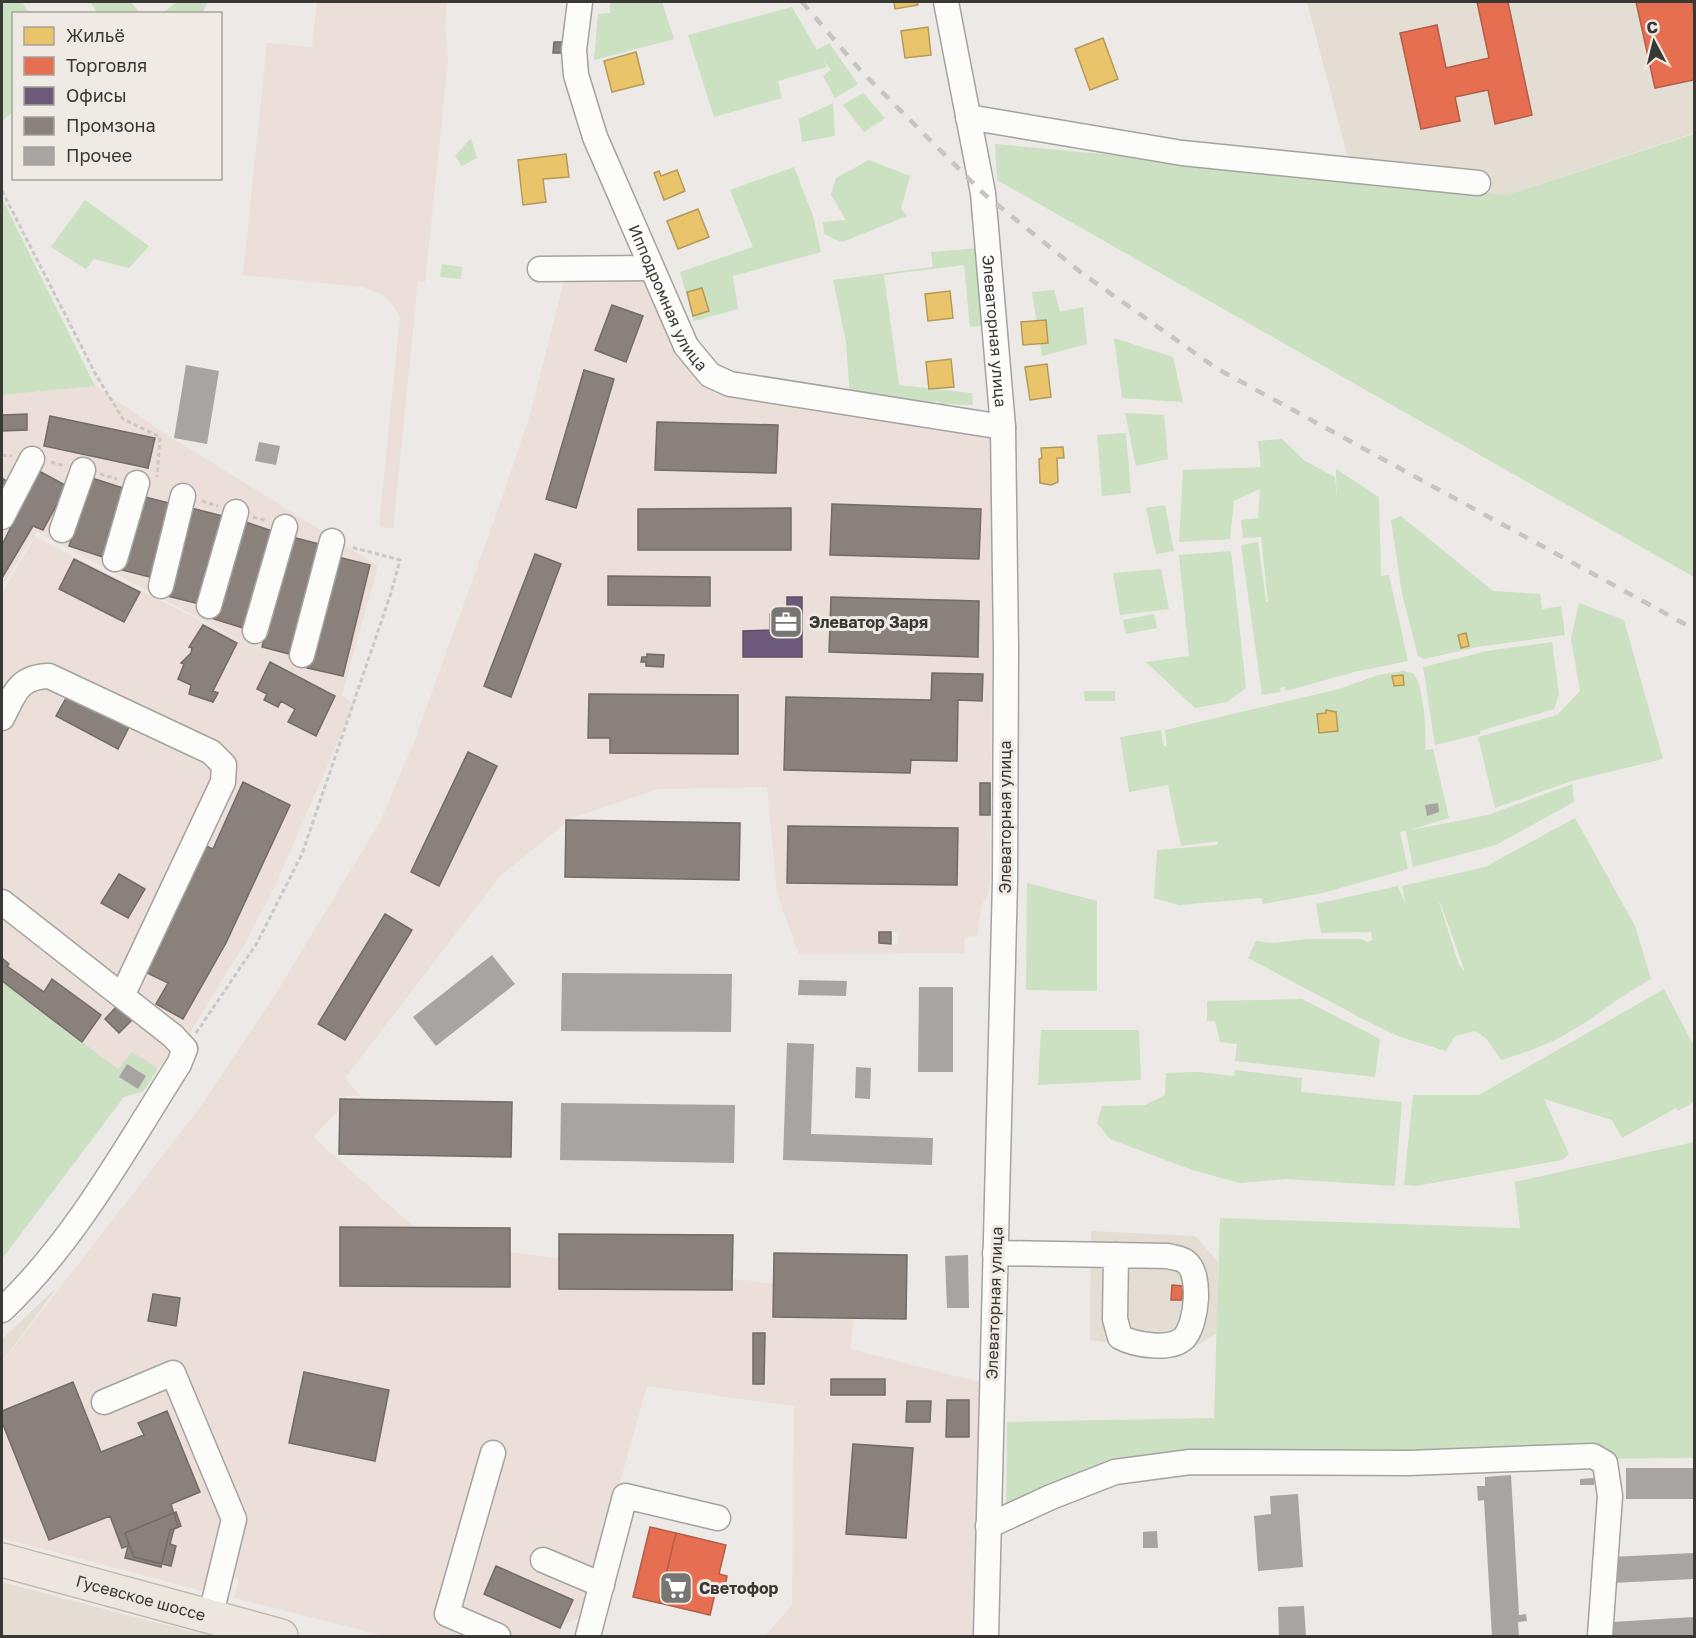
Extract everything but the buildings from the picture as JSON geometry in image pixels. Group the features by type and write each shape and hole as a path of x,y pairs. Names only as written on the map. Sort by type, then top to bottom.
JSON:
{"highway":[{"name":"Гусевское шоссе","path":"2,1560 281,1636"}],"street":[{"name":"Ипподромная улица","path":"580,2 574,50 582,101 595,137 686,346 710,375 730,384 1003,427"},
{"name":"Элеваторная улица","path":"946,2 983,193 1003,427 1006,649 1005,881 986,1636"},
{"path":"968,117 1182,153 1478,183"},
{"path":"540,269 651,268"},
{"path":"2,517 32,459"},
{"path":"63,530 83,470"},
{"path":"115,559 147,486"},
{"path":"161,586 183,496"},
{"path":"209,606 236,512"},
{"path":"255,631 285,527"},
{"path":"302,655 332,541"},
{"path":"2,718 18,688 30,677 49,676 211,752 224,765 223,782 122,996"},
{"path":"2,902 173,1036 185,1049 179,1064 97,1194 29,1284 2,1310"},
{"path":"995,1253 1116,1255"},
{"path":"104,1402 173,1373 234,1519 210,1618"},
{"path":"493,1452 447,1614 498,1636"},
{"path":"988,1526 1051,1497 1115,1472 1190,1462 1408,1463 1593,1456 1605,1463 1610,1496 1600,1636"},
{"path":"588,1636 625,1496 718,1518"},
{"path":"543,1560 602,1585"}],"path":[{"path":"2,191 96,375 123,419 160,437 147,486 32,459 2,455"},
{"path":"183,496 285,527"},
{"path":"185,1049 257,943 302,854 391,593 400,560 332,541"}],"shaded area":[{"path":"317,2 447,2 445,25 448,61 425,282 418,281 393,529 379,526 400,318 395,308 383,295 362,287 243,275 267,43 312,47"},
{"path":"1307,2 1694,2 1694,133 1507,195 1353,177"},
{"path":"566,273 647,273 699,385 994,435 995,658 992,658 990,885 988,895 982,904 977,936 965,937 964,953 799,954 777,893 767,787 658,789 572,818 500,876 345,1078 360,1096 345,1096 345,1104 313,1137 432,1243 857,1294 850,1349 979,1382 974,1636 765,1636 792,1605 794,1406 647,1386 582,1617 563,1625 559,1636 385,1636 234,1598 239,1579 221,1573 214,1594 2,1538 2,1362 199,1109 275,995 380,822 414,742 530,415","holes":["879,932 898,932 898,944 879,944"]},
{"path":"95,386 158,429 378,566 342,695 354,705 274,888 244,945 192,1029 158,1068 132,1052 118,1070 2,982 2,593 35,537 272,657 37,532 2,586 2,395"},
{"path":"1091,1231 1195,1236 1218,1262 1217,1333 1186,1353 1090,1340"},
{"path":"57,1287 42,1308 2,1361 2,1339"},
{"path":"2,1582 123,1614 210,1636 2,1636"}],"green space":[{"path":"2,2 22,2 28,12 12,12 12,113 2,121"},
{"path":"90,2 131,2 139,12 97,12"},
{"path":"177,2 208,2 203,12 164,12"},
{"path":"610,2 662,2 674,39 594,60 598,14 610,13"},
{"path":"792,7 817,50 829,43 858,84 835,98 823,76 831,70 823,59 827,67 778,81 782,98 714,117 688,35"},
{"path":"863,93 885,118 864,132 843,105"},
{"path":"833,103 835,136 802,142 799,119"},
{"path":"1694,134 1694,577 997,180 995,144 1353,177 1507,195"},
{"path":"471,138 477,158 462,166 455,156"},
{"path":"869,160 910,176 901,209 907,216 842,242 824,234 823,222 846,220 831,195 836,178"},
{"path":"794,167 813,216 821,252 733,276 738,309 694,321 680,272 753,247 730,190"},
{"path":"2,198 95,386 2,395"},
{"path":"85,200 149,246 129,268 94,259 86,269 51,247"},
{"path":"978,248 987,325 970,327 964,265 884,275 899,385 972,393 973,405 942,404 938,401 916,404 850,396 846,342 833,280 933,267 931,252"},
{"path":"442,264 462,267 461,279 440,277"},
{"path":"1054,290 1060,312 1083,307 1087,344 1042,356 1032,292"},
{"path":"1114,338 1173,357 1183,402 1122,398"},
{"path":"1125,413 1164,415 1168,459 1136,466"},
{"path":"1126,433 1131,493 1102,496 1097,435"},
{"path":"1282,439 1305,461 1335,477 1337,498 1336,469 1379,497 1381,576 1389,575 1408,661 1354,672 1286,691 1285,686 1280,688 1281,692 1262,695 1241,545 1258,542 1266,601 1268,602 1261,537 1243,538 1241,520 1258,518 1260,489 1234,501 1230,539 1179,542 1183,470 1261,467 1258,441"},
{"path":"1165,505 1174,551 1156,554 1146,508"},
{"path":"1401,516 1493,591 1540,594 1542,609 1561,606 1565,635 1477,647 1424,659 1418,656 1402,594 1391,520"},
{"path":"1231,551 1246,688 1227,702 1195,708 1146,662 1189,656 1179,555"},
{"path":"1161,569 1169,609 1120,615 1113,573"},
{"path":"1579,603 1624,620 1663,759 1572,781 1495,808 1478,737 1557,715 1580,691 1571,639"},
{"path":"1154,614 1157,628 1126,634 1123,620"},
{"path":"1552,642 1559,694 1554,709 1480,731 1480,734 1435,745 1423,667 1487,651"},
{"path":"1403,671 1413,673 1420,688 1426,733 1425,750 1433,749 1449,818 1400,832 1408,869 1323,893 1263,904 1261,898 1179,905 1154,898 1157,850 1218,845 1218,841 1181,846 1168,785 1129,792 1120,737 1161,730 1163,746 1167,746 1165,730 1339,689 1378,675"},
{"path":"1084,691 1115,691 1115,701 1085,701"},
{"path":"1572,784 1574,802 1496,845 1413,867 1406,831 1488,815"},
{"path":"1575,818 1635,926 1651,979 1557,1039 1501,1060 1486,1038 1475,1031 1455,1036 1446,1051 1400,1037 1248,958 1256,941 1273,943 1308,939 1361,939 1368,942 1372,940 1371,932 1321,933 1316,904 1398,886 1406,906 1402,886 1485,867","holes":["1440,902 1465,972 1459,965"]},
{"path":"1027,883 1097,901 1097,991 1026,990"},
{"path":"2,982 118,1069 132,1052 158,1068 144,1091 124,1097 2,1259"},
{"path":"1664,989 1694,1046 1694,1102 1678,1111 1676,1108 1622,1138 1612,1120 1544,1099 1569,1154 1562,1160 1416,1186 1404,1185 1413,1095 1479,1095"},
{"path":"1302,999 1380,1039 1375,1077 1235,1061 1237,1044 1220,1042 1215,1021 1207,1021 1207,1001"},
{"path":"1041,1030 1139,1030 1141,1080 1038,1085"},
{"path":"1235,1070 1302,1078 1301,1092 1402,1102 1395,1186 1286,1179 1240,1183 1192,1170 1110,1139 1097,1123 1102,1106 1145,1105 1165,1095 1166,1073 1199,1072 1234,1076"},
{"path":"1694,1142 1694,1458 1171,1462 1006,1518 1007,1422 1214,1418 1220,1218 1520,1228 1515,1182"}],"railway":[{"path":"802,2 860,70 983,193 1083,274 1216,368 1694,629"}],"place":[{"name":"Элеватор Заря","path":"786,622"},
{"name":"Светофор","path":"676,1588"}]}
